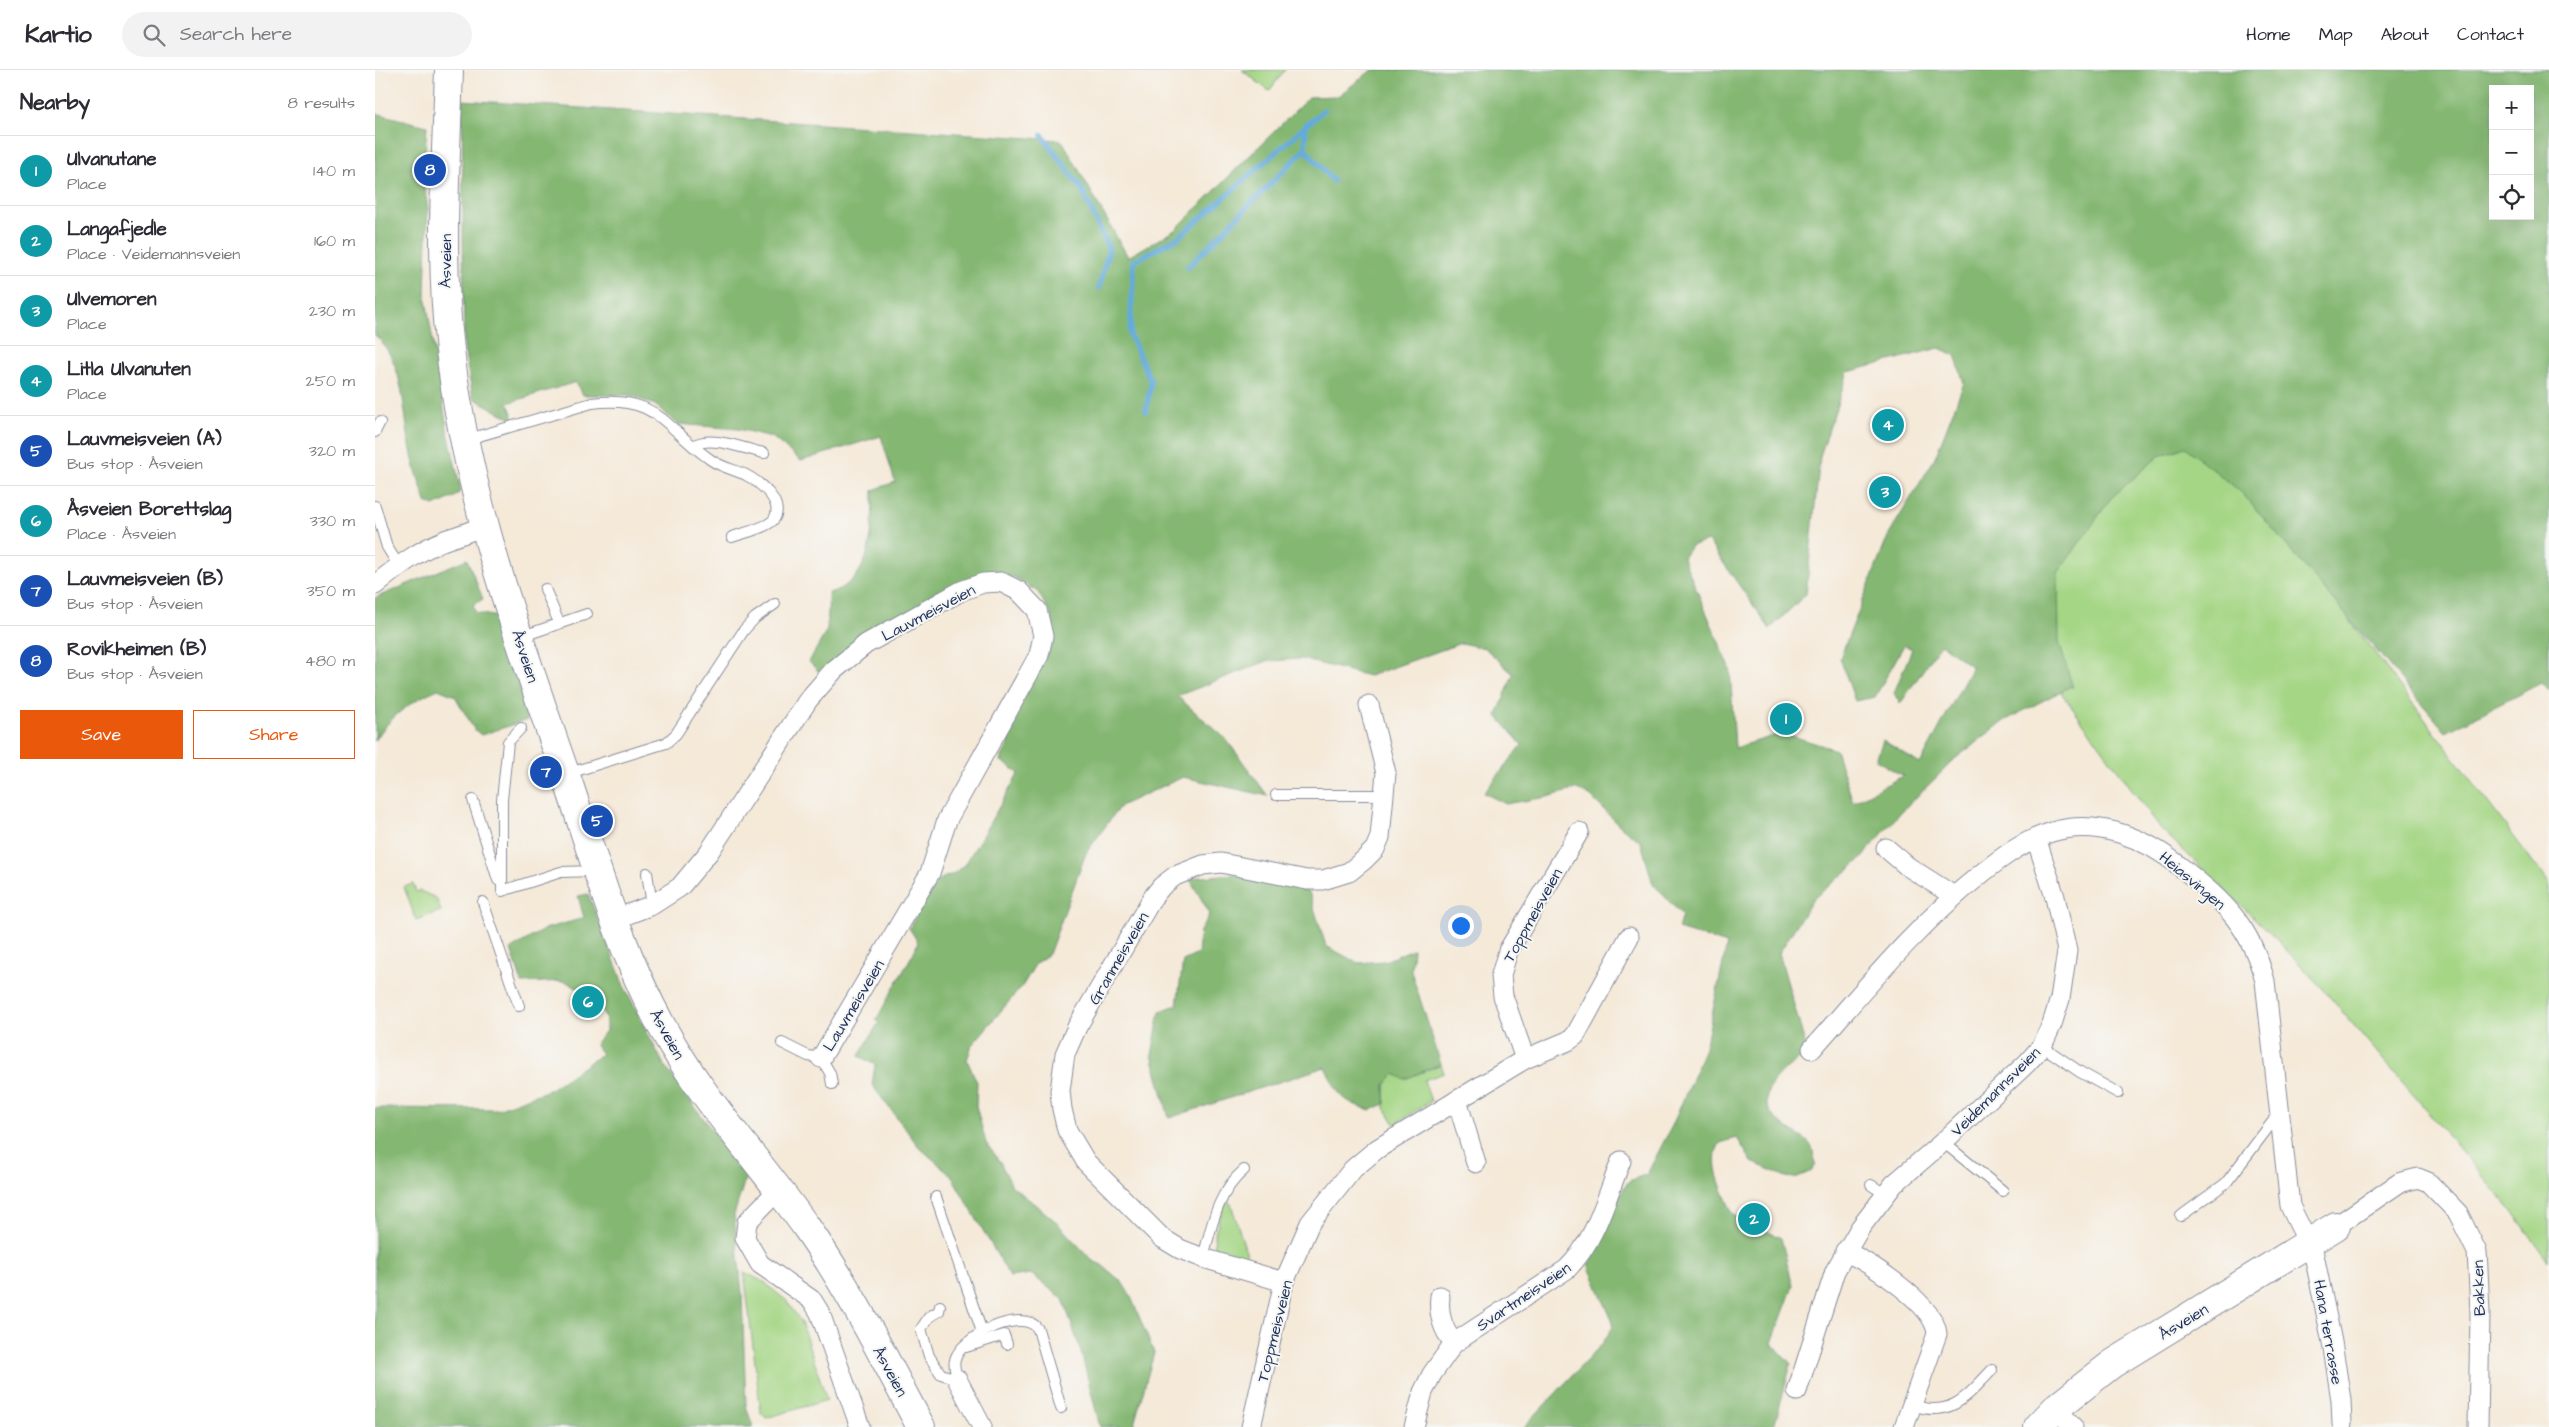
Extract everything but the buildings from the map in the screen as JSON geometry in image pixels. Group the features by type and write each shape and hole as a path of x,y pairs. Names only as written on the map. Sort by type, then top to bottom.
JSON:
{"street":[{"name":"Åsveien","path":"449,70 445,285 450,352 464,440 485,524 520,637 613,920 646,996 683,1062 725,1122 779,1189 840,1278 921,1427"},
{"path":"375,585 399,566 444,540 468,534 485,524"},
{"name":"Lauvmeisveien","path":"613,920 652,905 680,887 709,852 808,700 834,670 866,644 961,591 983,583 1001,582 1019,590 1037,610 1043,636 1039,655 947,820 930,873 821,1058"},
{"name":"Granmeisveien","path":"1284,1282 1203,1258 1180,1249 1155,1232 1081,1154 1067,1130 1062,1109 1061,1072 1065,1054 1077,1028 1162,886 1188,870 1221,863 1307,880 1323,880 1349,872 1375,849 1380,837 1386,765 1369,705"},
{"name":"Heiasvingen","path":"1813,1049 1901,949 1954,896 2013,850 2036,838 2066,829 2088,828 2119,832 2152,846 2219,898 2244,929 2260,963 2265,981 2290,1206 2309,1243"},
{"name":"Toppmeisveien","path":"1525,1059 1503,996 1501,975 1508,951 1579,832"},
{"name":"Veidemannsveien","path":"1797,1391 1835,1271 1878,1189 1943,1142 2013,1076 2041,1046 2060,1000 2067,951 2055,897 2036,838"},
{"path":"1887,848 1907,866 1954,896"},
{"name":"Toppmeisveien","path":"1251,1427 1284,1282 1311,1223 1353,1169 1377,1149 1525,1059 1568,1042 1575,1036 1629,937"},
{"path":"1457,1100 1476,1163"},
{"name":"Svartmeisveien","path":"1414,1427 1423,1392 1432,1374 1454,1343 1567,1268 1580,1255 1589,1241 1621,1160"},
{"name":"Bakken","path":"2336,1226 2399,1183 2418,1178 2428,1182 2458,1213 2477,1252 2480,1313 2478,1427"},
{"path":"779,1189 747,1222 745,1238 760,1264 812,1300 820,1313 860,1427"},
{"name":"Åsveien","path":"2055,1421 2112,1364 2336,1226"},
{"name":"Hana terrasse","path":"2309,1243 2314,1255 2332,1342 2341,1400 2342,1424"},
{"path":"1845,1252 1860,1259 1921,1303 1936,1324 1937,1334 1904,1427"},
{"path":"1440,1296 1438,1310 1441,1320 1454,1343"},
{"path":"957,1379 982,1427"}],"lane":[{"path":"464,440 592,403 612,400 646,407 659,415 693,446 713,461 761,484 772,498 776,511 774,520 732,537"},
{"path":"693,446 699,442 709,441 764,453"},
{"path":"375,506 387,546 399,566"},
{"path":"545,589 559,623"},
{"path":"565,774 666,743 676,734 744,630 755,618 775,604"},
{"path":"520,637 587,614"},
{"path":"502,891 502,800 508,742 521,728"},
{"path":"1277,795 1385,795"},
{"path":"473,800 502,891"},
{"path":"502,891 561,872 596,871"},
{"path":"647,873 652,905"},
{"path":"483,902 519,1006"},
{"path":"782,1043 808,1056 821,1058 830,1073 832,1084"},
{"path":"2041,1046 2117,1093"},
{"path":"2181,1216 2226,1183 2280,1112"},
{"path":"1943,1142 2003,1191"},
{"path":"1203,1258 1219,1204 1227,1186 1244,1170"},
{"path":"936,1196 982,1332"},
{"path":"940,1306 939,1311 929,1317 921,1329 929,1356 941,1374 957,1379 954,1361 960,1349 982,1332 1017,1320 1034,1323 1061,1408"},
{"path":"960,1349 1004,1335 1007,1344"},
{"path":"1913,1405 1932,1410 1954,1405 1992,1370"}],"green space":[{"path":"1242,70 1285,70 1269,91"},
{"path":"1372,70 2549,70 2549,691 2541,683 2446,732 2241,492 2185,447 2159,456 2111,498 2058,573 2059,642 2073,688 2071,686 2004,721 1956,758 1900,813 1858,862 1813,899 1779,953 1808,1054 1780,1074 1768,1092 1767,1101 1770,1111 1778,1121 1810,1144 1816,1163 1812,1171 1795,1178 1786,1177 1752,1162 1737,1138 1720,1143 1715,1161 1722,1189 1733,1215 1781,1238 1793,1286 1772,1343 1791,1364 1774,1427 1524,1427 1602,1344 1614,1325 1589,1267 1596,1240 1615,1201 1629,1181 1647,1174 1673,1124 1705,1048 1727,944 1678,929 1682,915 1653,884 1641,842 1620,826 1590,796 1577,789 1547,797 1506,804 1484,793 1522,745 1497,716 1513,674 1485,648 1461,643 1369,676 1301,659 1267,661 1177,696 1226,739 1268,796 1183,777 1120,806 1086,853 1049,954 1036,963 1023,985 972,1045 967,1060 977,1082 976,1106 986,1143 1000,1162 1012,1186 1052,1218 1093,1261 1102,1265 1122,1282 1131,1297 1154,1353 1133,1427 1100,1427 1081,1352 1063,1299 1031,1274 1010,1277 951,1175 919,1147 872,1085 875,1065 859,1056 879,1022 876,1020 915,950 918,942 909,928 938,880 953,874 965,865 1019,773 1000,760 1009,744 1009,725 1055,639 1051,615 1038,592 1014,577 997,574 978,575 933,596 819,672 809,662 827,630 829,593 844,586 855,577 863,565 871,536 873,490 895,482 881,436 801,461 772,437 738,429 678,424 655,405 630,395 583,395 576,382 508,403 515,421 473,398 464,348 462,100 1060,140 1063,142 1128,257 1175,230 1309,97 1338,96","holes":["1939,348 1955,355 1964,383 1935,458 1889,534 1840,658 1855,701 1875,697 1904,645 1912,649 1894,693 1900,704 1941,644 1972,667 1920,764 1883,740 1876,760 1903,776 1853,802 1836,750 1783,733 1735,748 1730,668 1683,558 1691,546 1708,541 1770,629 1806,594 1820,456 1848,372"]},
{"path":"375,113 427,126 423,177 428,209 425,293 447,428 461,490 456,496 434,506 426,502 414,463 398,374 385,347 375,335"},
{"path":"2170,415 2220,449 2549,883 2549,1261 2509,1207 2322,988 2276,939 2161,829 2062,694 2051,569"},
{"path":"467,559 483,599 473,605 476,613 498,617 526,709 527,720 481,735 474,729 455,696 438,689 419,698 402,710 387,724 375,741 375,598"},
{"path":"1234,874 1308,889 1326,946 1358,963 1385,961 1413,949 1411,971 1441,1064 1405,1079 1394,1074 1385,1085 1385,1104 1371,1110 1353,1104 1342,1096 1333,1084 1325,1067 1169,1118 1152,1055 1160,1011 1177,1005 1183,961 1198,954 1200,931 1210,914 1189,878"},
{"path":"413,884 416,892 420,891 436,898 441,911 416,920 404,887"},
{"path":"588,894 625,988 664,1065 746,1176 734,1215 742,1293 746,1406 753,1427 375,1427 375,1108 497,1109 549,1090 602,1054 595,1044 606,1031 606,1019 597,1000 565,981 522,983 511,949 545,929 584,918 578,896"},
{"path":"1441,1064 1444,1073 1424,1080 1431,1101 1395,1124 1385,1108 1385,1085 1394,1073 1405,1079"},
{"path":"1226,1200 1231,1204 1250,1264 1226,1257 1215,1247 1214,1235"},
{"path":"744,1272 766,1283 786,1300 801,1322 827,1400 766,1418 761,1413"}],"waterway":[{"path":"1146,411 1151,382 1130,335 1134,261 1179,237 1324,110"},
{"path":"1306,124 1305,149 1333,181"},
{"path":"1042,135 1081,188 1109,249 1099,288"},
{"path":"1188,267 1305,149"}],"place":[{"name":"Rovikheimen (B)","path":"430,170"},
{"name":"Litla Ulvanuten","path":"1888,425"},
{"name":"Ulvemoren","path":"1885,492"},
{"name":"Ulvanutane","path":"1786,719"},
{"name":"Lauvmeisveien (B)","path":"546,772"},
{"name":"Lauvmeisveien (A)","path":"597,821"},
{"name":"Åsveien Borettslag","path":"588,1002"},
{"name":"Langafjedle","path":"1754,1219"}]}
